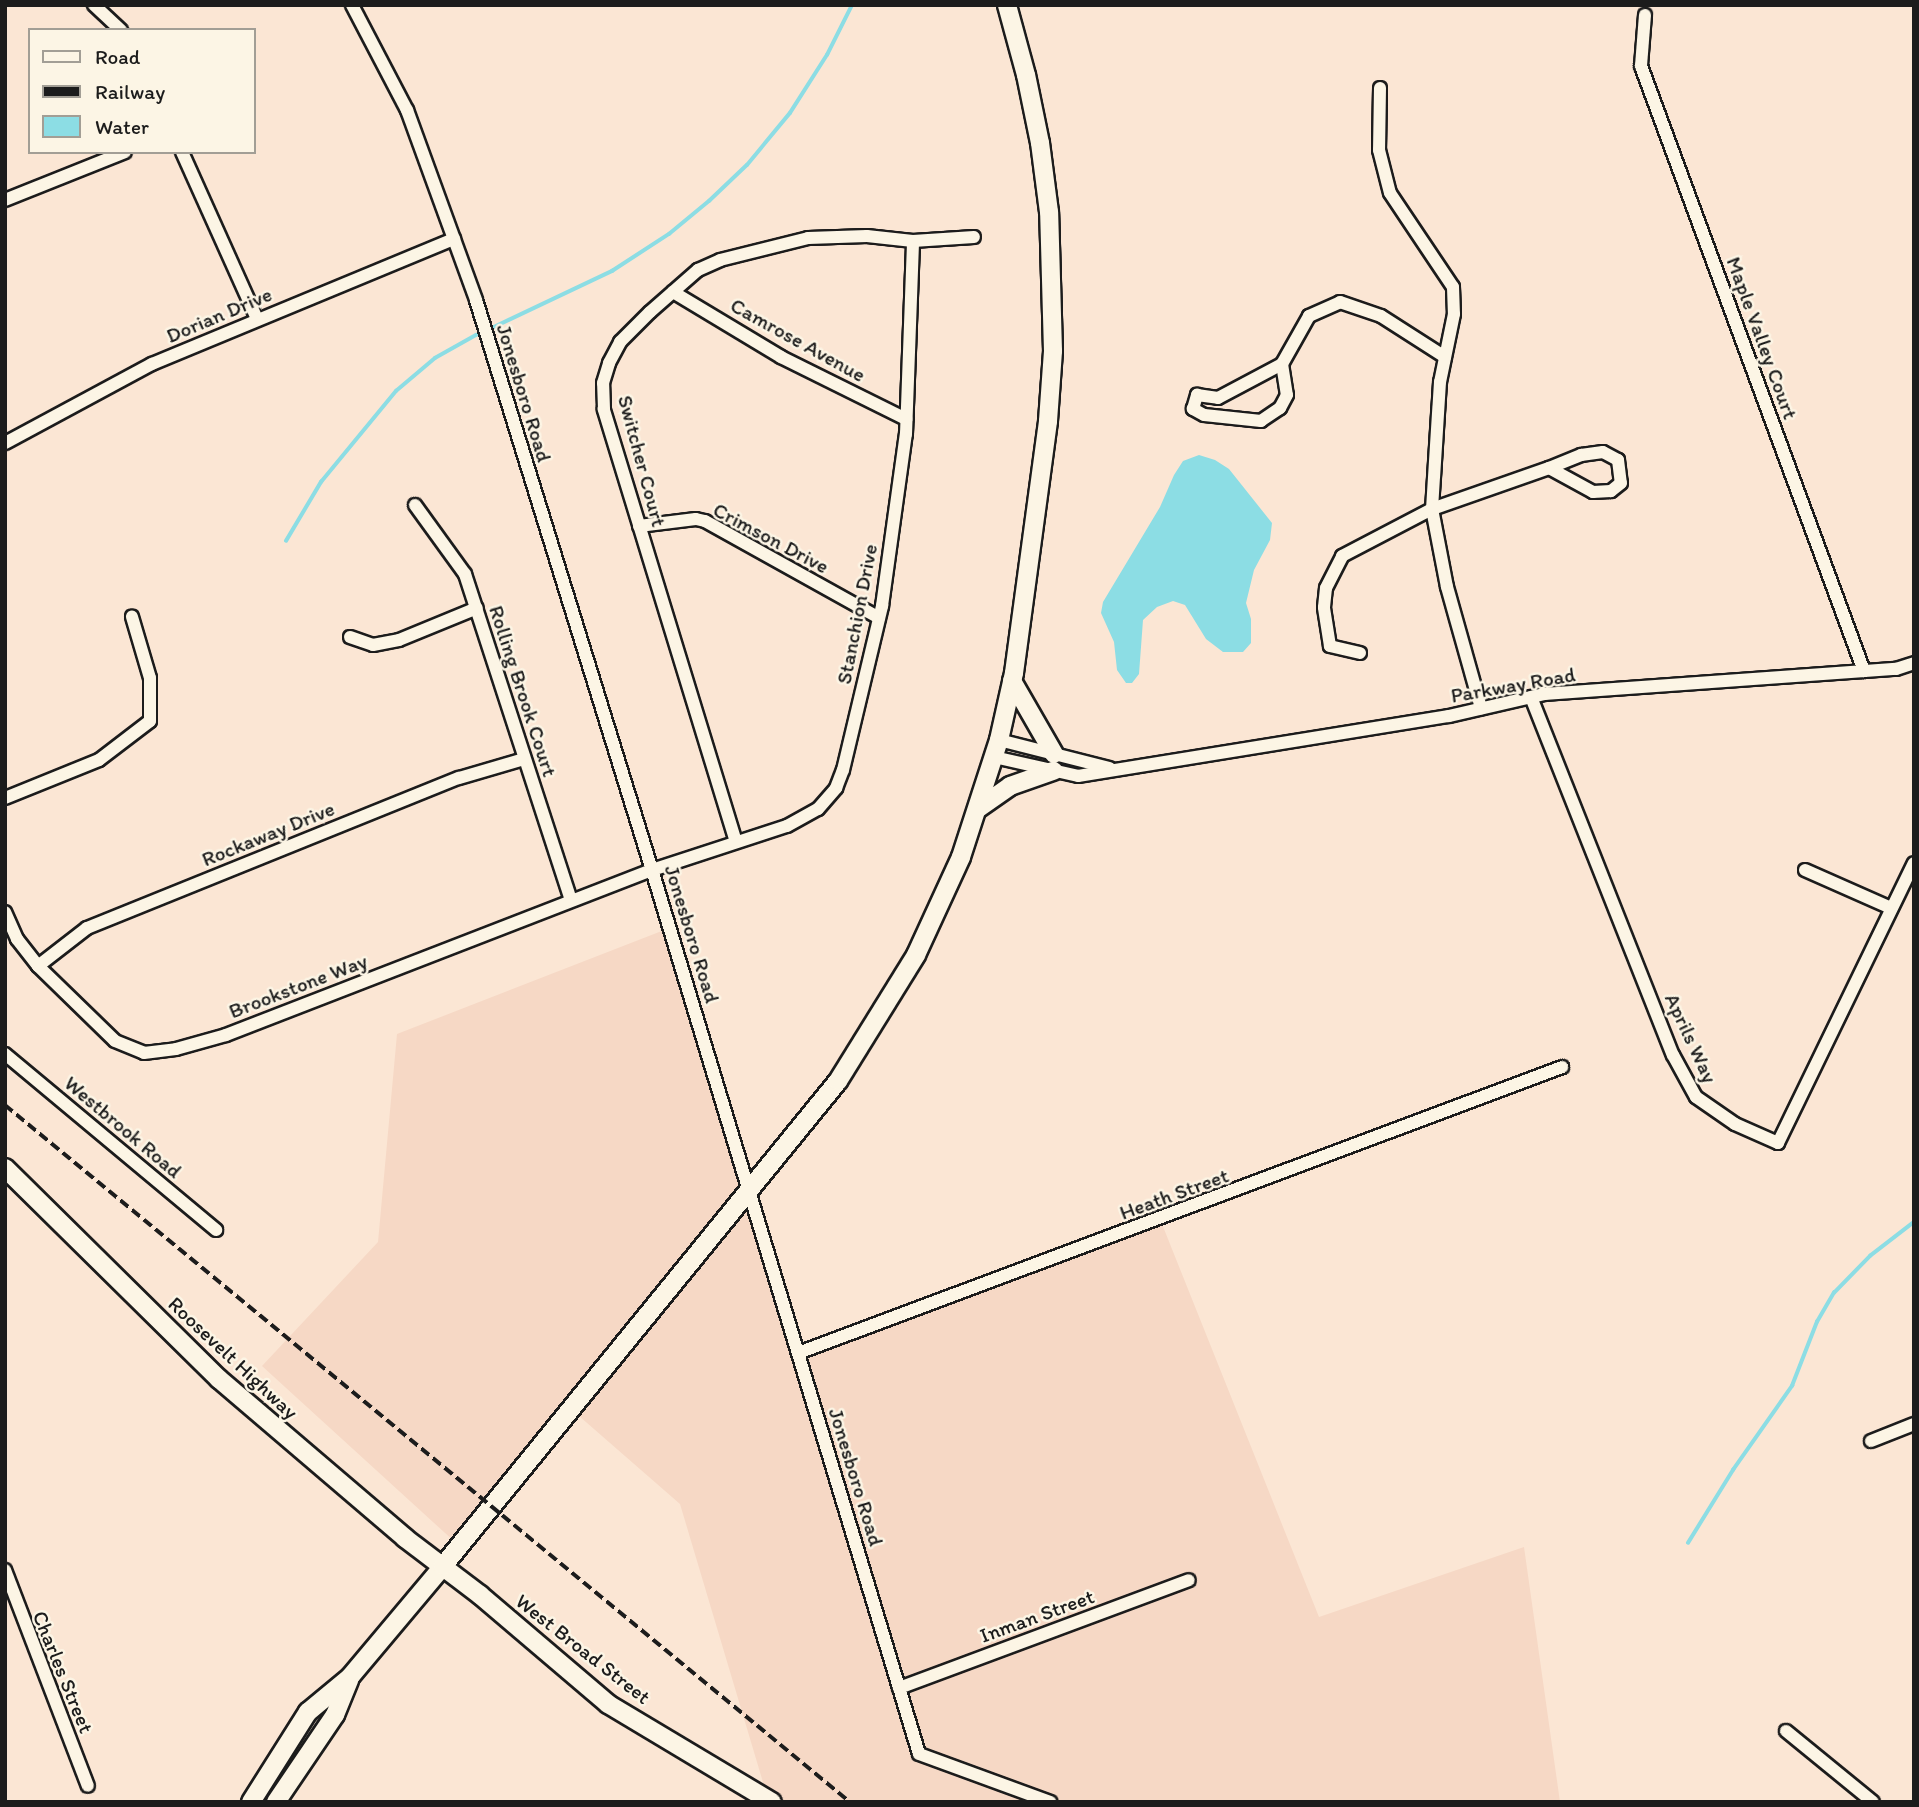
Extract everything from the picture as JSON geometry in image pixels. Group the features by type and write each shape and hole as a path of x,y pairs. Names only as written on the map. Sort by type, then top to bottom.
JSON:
{"main road":[{"path":"251,1802 308,1712 350,1677 838,1081 889,1004 939,908 979,807 997,749 1012,681 1048,421 1054,299 1049,212 1040,143 1026,75 1006,5"},
{"path":"979,807 1053,762 1012,681"},
{"name":"Roosevelt Highway","path":"5,1168 219,1379 405,1538 443,1566"},
{"name":"West Broad Street","path":"443,1566 608,1704 772,1802"},
{"path":"276,1802 335,1714 350,1677"}],"street":[{"path":"94,5 119,28"},
{"name":"Jonesboro Road","path":"352,5 407,110 454,239 652,870 919,1754 1050,1802"},
{"name":"Maple Valley Court","path":"1646,15 1642,65 1864,671"},
{"path":"1380,88 1379,150 1390,193 1453,287 1454,314 1440,382 1432,509 1447,587 1482,708"},
{"path":"5,201 120,154"},
{"path":"182,154 257,319"},
{"name":"Switcher Court","path":"736,842 604,409 603,383 620,342 698,270 720,260 808,238 867,236 913,241 974,236"},
{"name":"Dorian Drive","path":"5,443 152,364 454,239"},
{"name":"Stanchion Drive","path":"652,870 801,820 818,808 836,788 850,745 879,618 906,419 913,241"},
{"name":"Camrose Avenue","path":"673,292 782,357 906,419"},
{"path":"1282,364 1287,395 1280,408 1261,421 1205,415 1193,409 1197,395 1218,398 1282,364 1309,316 1340,302 1381,316 1445,357"},
{"path":"1360,653 1330,646 1324,607 1326,588 1342,556 1432,509 1581,455 1603,452 1618,460 1621,483 1611,491 1593,492 1549,468"},
{"name":"Rolling Brook Court","path":"415,505 466,574 571,900"},
{"name":"Crimson Drive","path":"639,526 696,519 705,521 879,618"},
{"path":"350,637 373,645 399,640 477,608"},
{"path":"5,798 99,760 150,721 150,678 132,617"},
{"name":"Parkway Road","path":"997,749 1053,762 1121,771 1482,708 1531,697 1896,669 1914,663"},
{"name":"Aprils Way","path":"1531,697 1673,1055 1696,1097 1735,1124 1777,1143 1914,863"},
{"name":"Rockaway Drive","path":"38,966 87,928 459,778 524,759"},
{"name":"Brookstone Way","path":"5,912 17,939 38,966 115,1041 144,1053 176,1049 226,1035 652,870"},
{"path":"1805,870 1891,908"},
{"name":"Westbrook Road","path":"5,1054 216,1230"},
{"name":"Heath Street","path":"799,1353 1562,1067"},
{"path":"1871,1441 1914,1423"},
{"name":"Charles Street","path":"5,1570 88,1786"},
{"name":"Inman Street","path":"899,1688 1189,1580"},
{"path":"1786,1731 1873,1802"}],"shaded area":[{"path":"672,927 799,1344 1158,1214 1319,1617 1524,1547 1560,1802 766,1802 768,1799 680,1504 571,1409 456,1543 262,1366 378,1242 397,1034"}],"water":[{"path":"1199,455 1215,460 1229,469 1272,523 1270,540 1254,570 1246,603 1251,619 1251,643 1243,652 1223,652 1206,639 1185,605 1173,601 1157,607 1143,620 1139,674 1132,683 1126,683 1117,670 1114,642 1101,613 1103,602 1160,507 1183,461"}],"waterway":[{"path":"494,327 612,271 669,234 709,201 747,165 790,113 827,55 852,5"},
{"path":"286,541 321,482 396,391 435,358 476,335"},
{"path":"1688,1543 1733,1470 1792,1386 1817,1322 1834,1293 1870,1256 1914,1222"}],"railway":[{"path":"5,1105 850,1802"}]}
